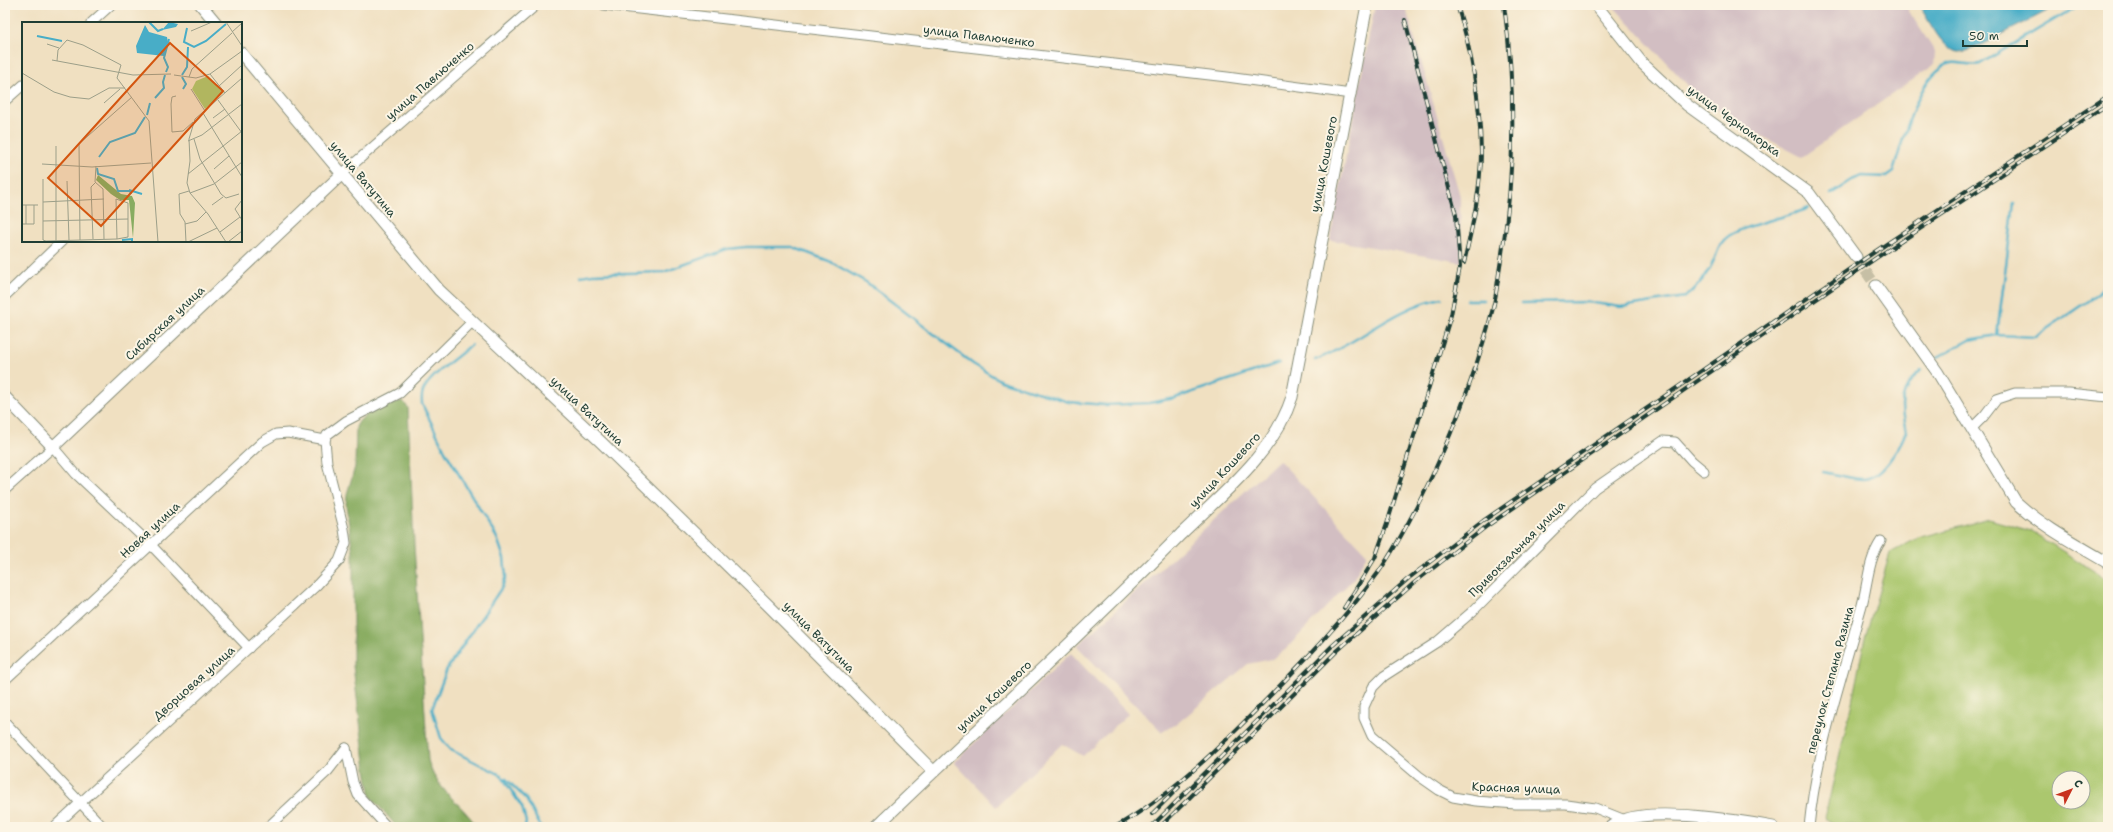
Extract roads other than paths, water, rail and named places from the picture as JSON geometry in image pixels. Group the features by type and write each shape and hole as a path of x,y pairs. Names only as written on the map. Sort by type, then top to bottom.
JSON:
{"street":[{"path":"92,22 111,5"},
{"path":"202,5 215,22"},
{"name":"улица Павлюченко","path":"604,5 1227,76 1351,94"},
{"name":"улица Кошевого","path":"876,827 933,771 1128,588 1250,464 1279,429 1292,397 1367,5"},
{"name":"улица Черноморка","path":"1596,5 1642,63 1687,105 1809,193 1856,257"},
{"name":"улица Павлюченко","path":"342,174 534,6"},
{"name":"улица Ватутина","path":"242,53 439,290 602,443 770,606 933,771"},
{"path":"5,101 22,86"},
{"name":"Сибирская улица","path":"5,490 53,447 342,174"},
{"path":"5,296 61,242"},
{"path":"1876,286 1938,373 2016,502 2035,518 2108,563"},
{"path":"325,440 327,436 346,421 400,393 473,321"},
{"path":"1972,428 1984,416 1997,399 2010,394 2027,392 2068,392 2108,397"},
{"path":"5,397 53,447 76,474 151,545 249,648"},
{"name":"Новая улица","path":"5,680 262,442 276,434 288,433 325,440"},
{"name":"Дворцовая улица","path":"54,827 316,586 339,561 344,552 346,543 344,529 327,463 325,440"},
{"name":"Привокзальная улица","path":"1364,718 1367,698 1384,676 1437,642 1473,611 1595,488 1663,441 1675,442 1692,461 1704,471"},
{"name":"переулок Степана Разина","path":"1809,827 1814,785 1865,595 1872,559 1881,541"},
{"name":"Красная улица","path":"1364,718 1372,736 1419,776 1439,790 1453,797 1476,801 1516,804 1566,804 1595,808 1625,820"},
{"path":"5,722 103,827"},
{"path":"268,827 328,771 346,748 353,782 358,795 387,827"},
{"name":"Красная улица","path":"1610,827 1625,820 1654,816 1696,816 1770,827"}],"water":[{"path":"1919,5 2059,5 1979,46 1966,51 1958,52 1946,46"}],"waterway":[{"path":"1831,194 1852,180 1862,176 1886,177 1893,172 1907,126 1921,93 1930,79 1940,68 1952,63 1973,65 1980,64 2079,5"},
{"path":"1997,335 2014,203"},
{"path":"1522,303 1587,302 1621,307 1685,297 1703,279 1713,263 1721,243 1731,234 1809,208"},
{"path":"581,276 592,274 664,272 727,249 746,247 792,247 829,261 866,282 973,364 1001,381 1069,402 1106,405 1149,403 1175,398 1279,363"},
{"path":"1938,357 1969,340 1997,335 2035,337 2098,294 2108,279"},
{"path":"1315,360 1331,353 1408,309 1442,298"},
{"path":"1467,300 1484,300"},
{"path":"471,345 444,367 426,385 423,391 422,404 445,451 497,538 504,558 506,576 502,587 447,669 432,709 441,738 451,750 501,775 522,807 526,822 525,827"},
{"path":"1823,472 1863,479 1870,477 1883,468 1894,454 1906,432 1902,406 1903,399 1908,385 1921,370"},
{"path":"505,778 526,799 541,827"}],"tunnel":[{"path":"1856,257 1876,286"}],"railway":[{"path":"1457,5 1467,40 1474,77 1479,115 1481,152 1478,194 1464,263"},
{"path":"1115,827 1155,801 1193,771 1246,720 1323,640 1365,590 1386,562 1407,526 1432,476 1450,435 1474,372 1487,330 1493,308 1506,228 1511,165 1512,101 1511,69 1504,5"},
{"path":"1344,608 1375,558 1387,524 1451,315 1460,267 1456,215 1405,20"},
{"path":"1151,827 1332,646 1409,578 1483,521 1873,253 2108,96"},
{"path":"1160,827 1337,651 1414,583 1487,526 1876,258 2108,104"},
{"path":"1152,814 1179,787"}]}
